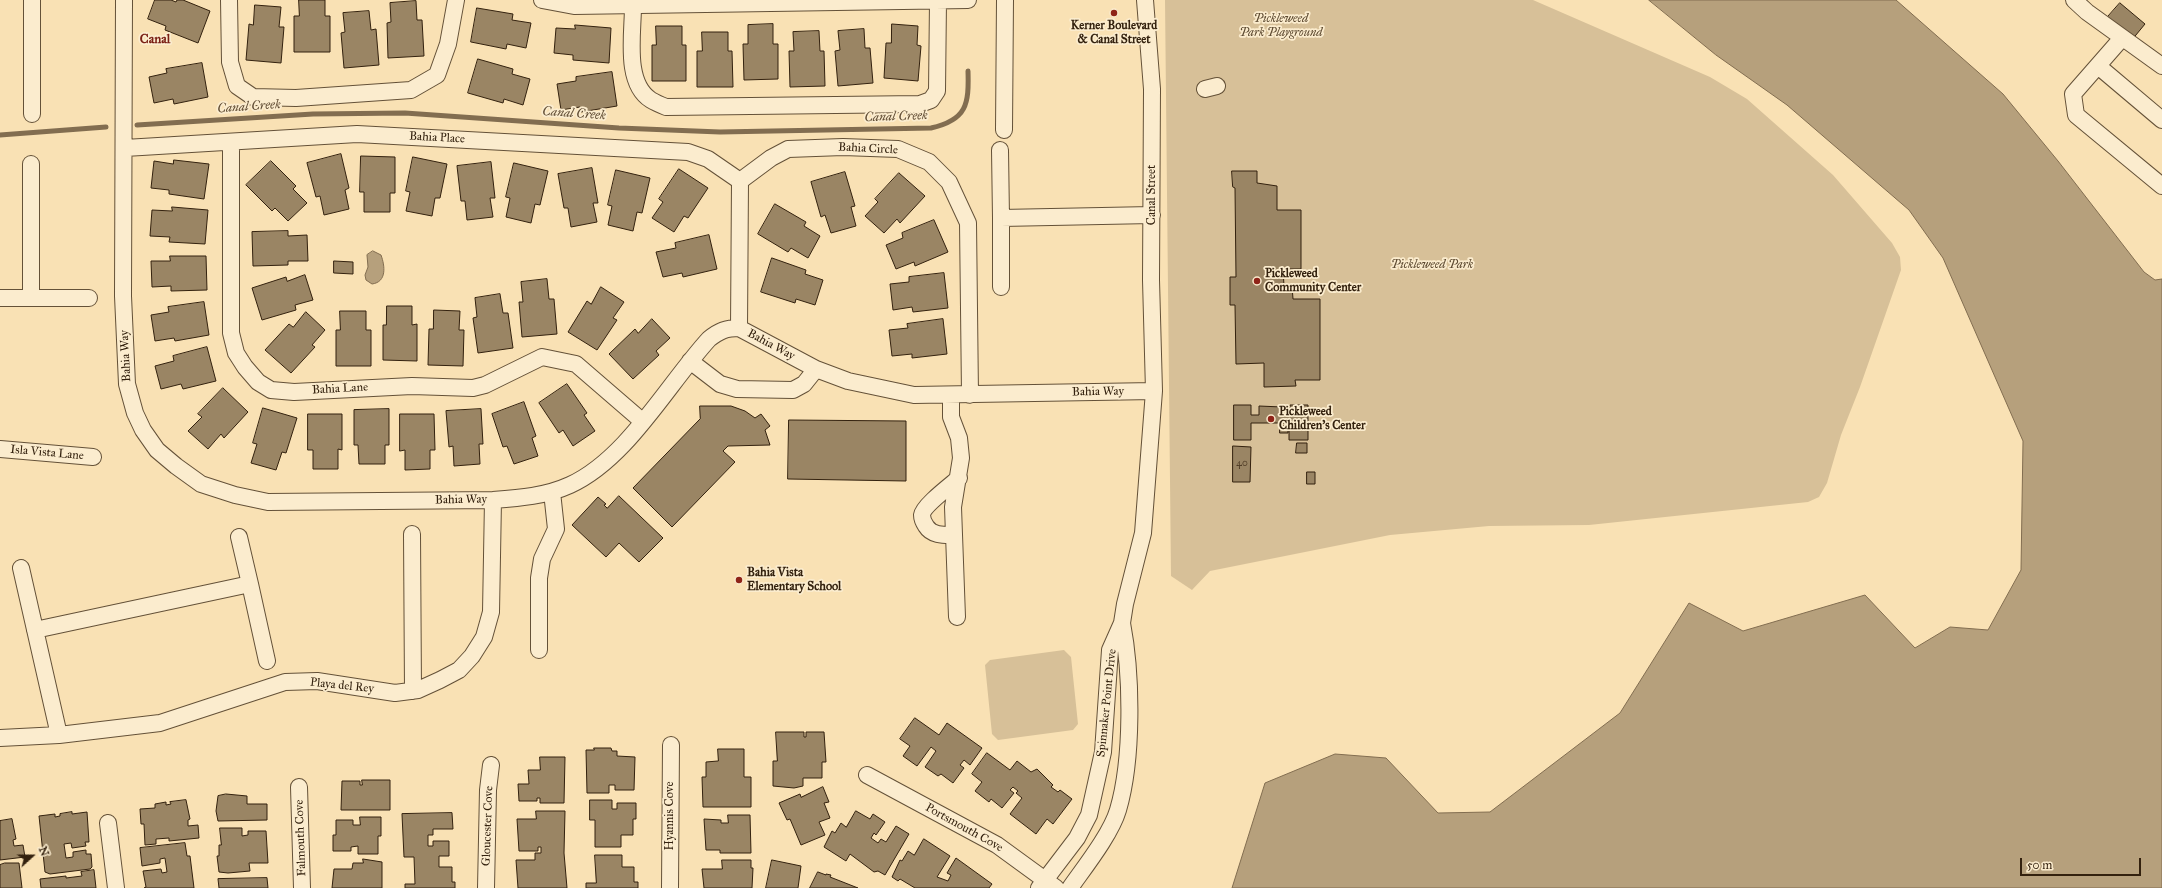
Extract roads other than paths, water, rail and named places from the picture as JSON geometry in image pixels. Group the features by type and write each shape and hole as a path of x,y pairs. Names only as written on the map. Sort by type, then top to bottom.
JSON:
{"street":[{"path":"32,0 32,114"},
{"name":"Bahia Way","path":"124,0 125,148 123,296 127,384 135,413 157,450 201,484 235,495 268,502 493,500 524,498 552,492 580,480 604,463 642,421 690,361 717,332 728,328 739,328 816,369 848,381 914,395 1154,391"},
{"path":"229,0 230,62 237,86 253,97 296,98 411,90 436,75 448,44 456,0"},
{"path":"542,0 574,6 633,6 709,1 968,0"},
{"path":"1004,130 1005,0"},
{"name":"Canal Street","path":"1145,0 1152,89 1154,391"},
{"path":"2074,0 2122,38 2162,66"},
{"path":"633,6 633,69 636,82 651,100 666,107 829,106 920,104 931,100 937,91 938,1"},
{"path":"2122,38 2073,94 2076,115 2162,186"},
{"path":"2098,66 2162,120"},
{"name":"Bahia Place","path":"125,148 231,143 357,134 688,152 708,158 740,181"},
{"name":"Bahia Lane","path":"231,143 231,333 236,353 258,382 271,390 294,392 412,386 473,388 485,385 542,357 576,364 642,421"},
{"name":"Bahia Circle","path":"740,181 771,158 788,149 843,147 898,149 929,162 949,182 968,223 970,395"},
{"path":"1000,150 1001,287"},
{"path":"31,164 31,298"},
{"path":"739,328 740,181"},
{"path":"1001,218 1152,216"},
{"path":"0,298 89,298"},
{"path":"690,361 720,384 737,389 793,390 804,384 816,369"},
{"name":"Spinnaker Point Drive","path":"1047,885 1077,838 1089,815 1103,752 1110,650 1122,622 1125,604 1143,533 1154,391"},
{"path":"951,395 952,417 959,438 961,458 959,478 953,506 957,617"},
{"name":"Isla Vista Lane","path":"0,449 93,457"},
{"path":"954,535 939,535 928,530 923,522 922,514 927,506 959,478"},
{"path":"539,650 540,572 542,559 556,529 552,492"},
{"name":"Playa del Rey","path":"0,738 59,735 160,723 285,682 317,681 395,693 413,691 429,685 458,670 472,656 484,636 491,612 493,500"},
{"path":"412,534 413,691"},
{"path":"239,537 267,661"},
{"path":"21,568 59,735"},
{"path":"35,630 250,584"},
{"name":"Spinnaker Point Drive","path":"1070,888 1096,852 1118,812 1128,756 1127,646 1122,622"},
{"name":"Hyannis Cove","path":"670,888 671,745"},
{"name":"Gloucester Cove","path":"486,888 488,790 491,765"},
{"name":"Portsmouth Cove","path":"867,775 997,845 1047,885"},
{"name":"Falmouth Cove","path":"299,787 302,888"},
{"path":"108,823 116,888"}],"waterway":[{"name":"Canal Creek","path":"137,125 313,114 405,113 619,128 720,132 931,128 943,125 952,120 959,115 963,109 968,93 968,71"},
{"name":"Canal Creek","path":"0,135 106,127"}],"place":[{"name":"Kerner Boulevard & Canal Street","path":"1114,13"},
{"name":"Pickleweed Community Center","path":"1257,281"},
{"name":"Pickleweed Children's Center","path":"1271,419"},
{"name":"Bahia Vista Elementary School","path":"739,580"}],"district":[{"name":"Canal","path":"155,40"}],"park label":[{"name":"Pickleweed Park Playground","path":"1281,26"},
{"name":"Pickleweed Park","path":"1432,265"}]}
